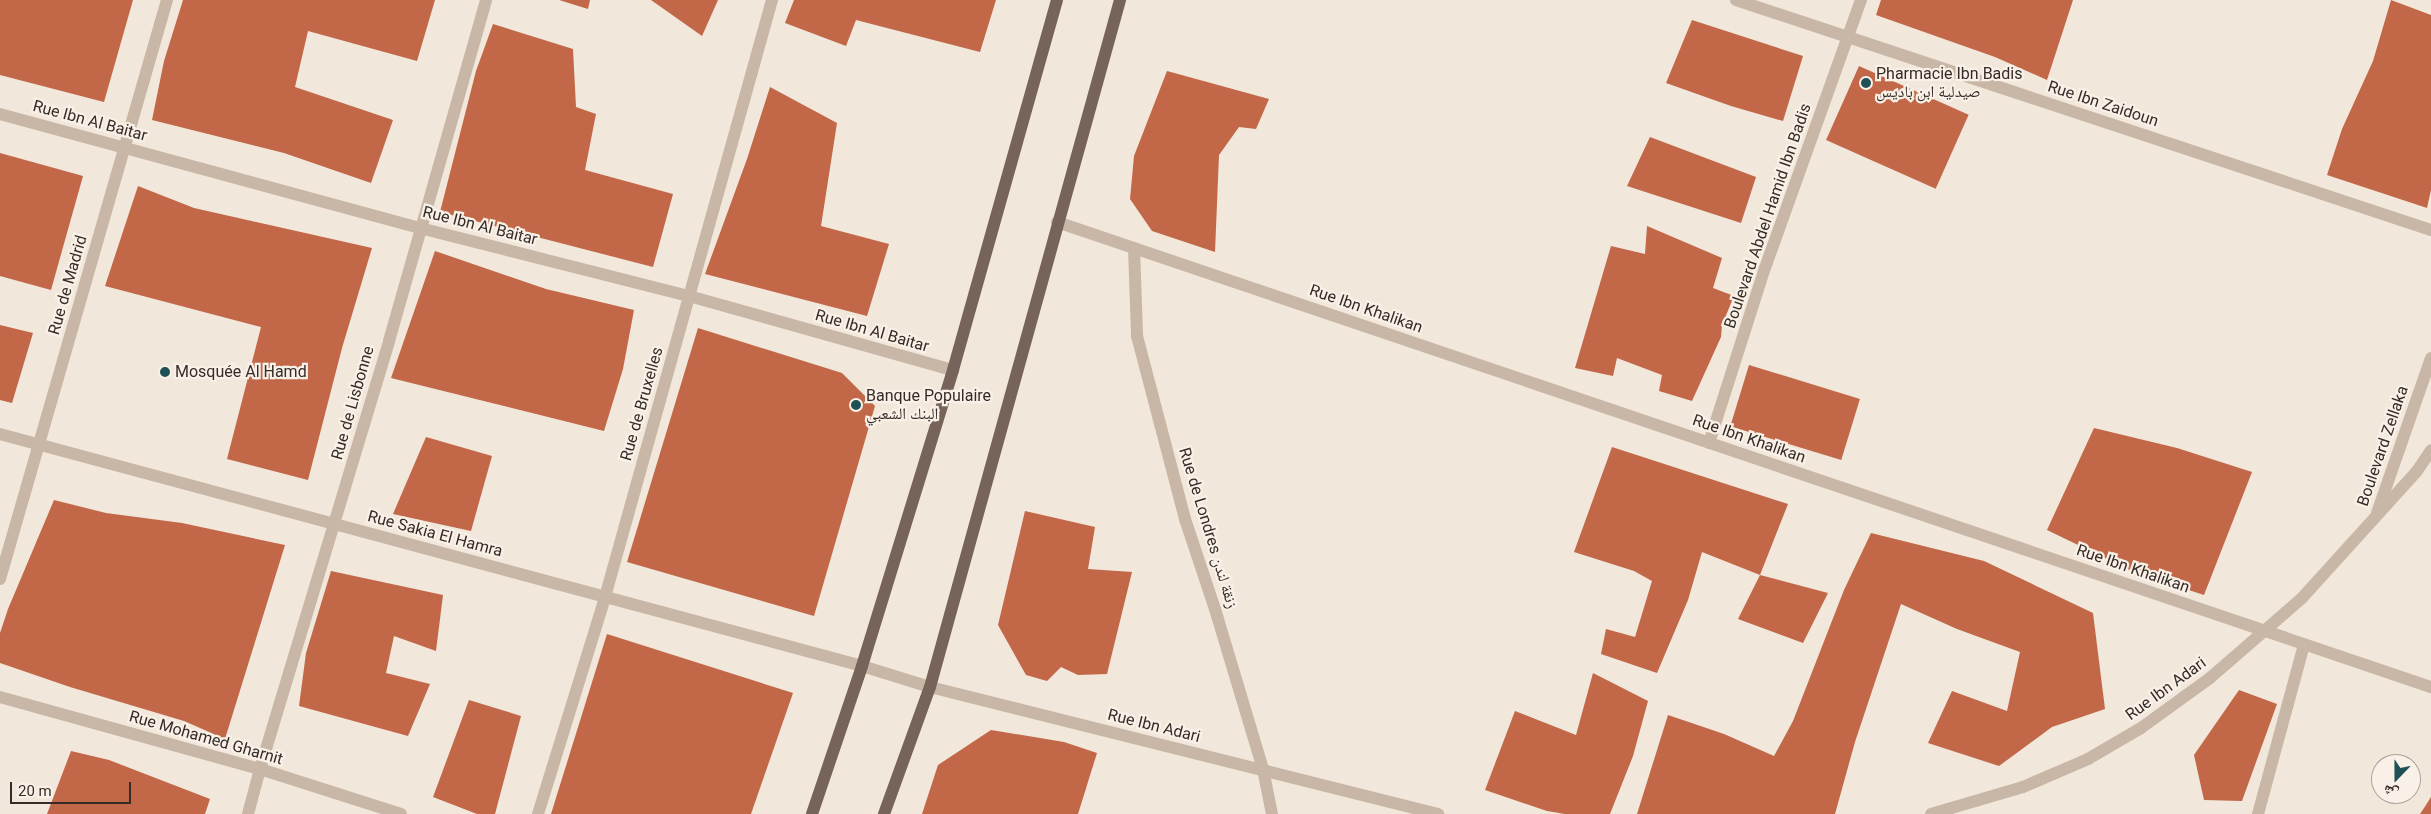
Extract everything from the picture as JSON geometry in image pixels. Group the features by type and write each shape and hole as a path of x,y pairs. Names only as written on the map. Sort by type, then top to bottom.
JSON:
{"main road":[{"path":"812,814 862,666 953,370 1057,0"},
{"path":"884,814 930,687 1057,222 1120,0"}],"street":[{"name":"Rue de Madrid","path":"0,579 167,0"},
{"name":"Rue de Lisbonne","path":"248,814 486,0"},
{"name":"Rue de Bruxelles","path":"538,814 605,597 772,0"},
{"name":"Rue Ibn Zaidoun","path":"1736,0 2431,230"},
{"name":"Boulevard Abdel Hamid Ibn Badis","path":"1709,443 1765,268 1849,38 1861,0"},
{"name":"Rue Ibn Al Baitar","path":"0,114 420,228 689,296 953,370"},
{"name":"Rue Ibn Khalikan","path":"1057,222 2431,687"},
{"name":"Rue de Londres زنقة لندن","path":"1134,248 1136,336 1185,519 1215,609 1263,769 1272,814"},
{"name":"Boulevard Zellaka","path":"2375,518 2431,358"},
{"name":"Rue Sakia El Hamra","path":"0,434 862,666"},
{"name":"Boulevard Zellaka","path":"2375,518 2417,471 2431,450"},
{"name":"Rue Ibn Adari","path":"1931,814 2023,787 2088,759 2141,728 2210,678 2302,598 2375,518"},
{"path":"2258,814 2304,645"},
{"name":"Rue Ibn Adari","path":"862,666 930,687 1438,814"},
{"name":"Rue Mohamed Gharnit","path":"0,697 260,769 401,814"}],"building":[{"path":"0,0 133,0 104,102 0,75"},
{"path":"183,0 435,0 417,61 308,31 295,87 393,120 371,183 284,153 152,120 164,61"},
{"path":"559,0 590,0 588,9"},
{"path":"651,0 718,0 702,36"},
{"path":"794,0 996,0 980,52 856,20 846,46 785,23"},
{"path":"1881,0 2073,0 2047,80 1995,57 1876,15"},
{"path":"2391,0 2431,15 2431,190 2427,208 2327,175 2342,129 2373,61"},
{"path":"1692,20 1803,56 1783,121 1731,106 1666,83"},
{"path":"493,24 573,49 576,107 596,114 585,170 673,194 653,267 440,212 476,71"},
{"path":"1859,66 1969,115 1936,189 1826,140"},
{"path":"1167,71 1269,99 1256,129 1239,127 1219,155 1215,252 1152,231 1130,199 1134,156"},
{"path":"770,87 837,123 821,226 889,244 867,316 705,274 747,159"},
{"path":"1650,137 1756,177 1741,223 1627,186"},
{"path":"0,153 83,176 51,290 0,276"},
{"path":"138,186 194,208 372,248 342,348 308,480 227,459 261,327 105,286"},
{"path":"1647,226 1722,258 1713,288 1734,296 1722,325 1721,337 1692,401 1659,391 1662,375 1617,358 1613,376 1575,368 1611,246 1645,254"},
{"path":"435,251 546,289 634,310 623,369 604,431 391,378"},
{"path":"0,325 33,333 12,403 0,400"},
{"path":"698,328 842,373 875,406 814,616 627,562"},
{"path":"1749,365 1860,399 1841,460 1730,426"},
{"path":"2094,428 2177,448 2252,472 2204,595 2134,572 2047,530"},
{"path":"426,437 492,456 471,531 393,514"},
{"path":"1612,447 1788,504 1760,575 1702,552 1688,600 1657,673 1601,654 1606,629 1635,637 1652,581 1634,571 1574,552"},
{"path":"54,500 106,513 182,523 285,545 225,739 184,721 70,687 0,663 0,633 8,609"},
{"path":"1025,511 1095,527 1088,569 1132,572 1107,674 1078,675 1061,667 1047,681 1026,675 998,625"},
{"path":"1871,533 1984,561 2093,613 2105,709 2052,727 1999,766 1928,743 1952,691 2007,711 2020,652 1957,629 1901,604 1855,742 1835,814 1637,814 1668,715 1724,734 1774,756 1793,721 1844,590"},
{"path":"331,571 443,595 436,651 394,636 386,673 430,684 408,736 299,706 306,653"},
{"path":"1760,575 1828,593 1803,643 1738,619"},
{"path":"607,634 793,693 751,814 551,814"},
{"path":"1593,673 1648,701 1633,756 1610,814 1565,814 1547,811 1485,790 1515,711 1576,735"},
{"path":"2239,690 2277,704 2242,801 2204,800 2194,755"},
{"path":"469,700 521,716 495,814 477,814 433,797"},
{"path":"991,730 1064,742 1097,753 1078,814 922,814 938,765"},
{"path":"71,751 109,760 210,799 205,814 47,814"},
{"path":"2431,797 2431,814 2420,814 2426,805"}],"place":[{"name":"Pharmacie Ibn Badis صيدلية ابن باديس","path":"1866,83"},
{"name":"Mosquée Al Hamd","path":"165,372"},
{"name":"Banque Populaire البنك الشعبي","path":"856,405"}]}
